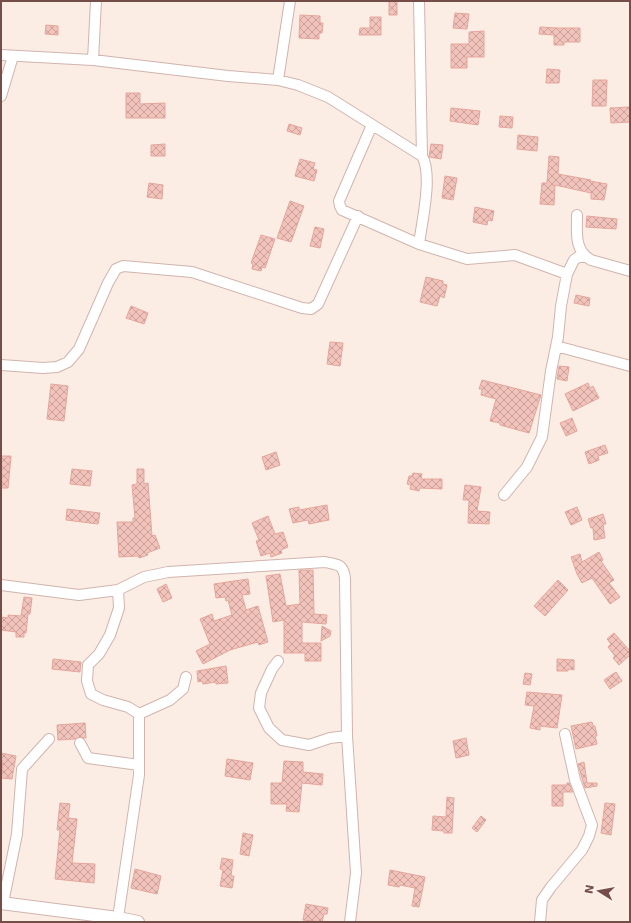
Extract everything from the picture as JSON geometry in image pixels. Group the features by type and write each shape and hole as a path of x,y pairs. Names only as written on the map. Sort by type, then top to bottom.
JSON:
{"street":[{"path":"93,60 96,1"},
{"path":"278,80 290,1"},
{"path":"419,1 422,156 425,162 427,175 419,244"},
{"path":"1,55 93,60 228,76 278,80 298,85 328,97 422,156"},
{"path":"1,96 13,56"},
{"path":"372,126 339,201 342,210 419,244 468,259 515,256 567,274"},
{"path":"576,215 578,241 581,252 591,260 630,271"},
{"path":"1,365 43,368 57,367 68,362 79,349 108,283 116,269 123,266 192,272 302,308 311,309 318,304 358,216"},
{"path":"504,495 527,467 542,437 567,274 574,260 578,257 585,256"},
{"path":"556,346 630,366"},
{"path":"1,585 79,595 118,590 144,577 168,572 325,562 340,565 344,570 345,578 347,736 356,873 350,922"},
{"path":"118,590 119,608 112,628 99,654 88,665 86,681 91,694 103,700 128,707 140,714"},
{"path":"278,661 272,669 261,693 259,708 269,728 282,740 309,745 330,738 347,736"},
{"path":"140,714 170,700 183,689 186,677"},
{"path":"118,918 139,775 140,714"},
{"path":"540,922 542,900 582,850 589,836 592,825 575,780 565,734"},
{"path":"49,739 22,769 17,834 2,903 138,922"},
{"path":"80,743 88,758 139,765"}],"building":[{"path":"389,1 397,1 397,15 389,15"},
{"path":"455,13 469,14 467,29 453,28"},
{"path":"300,15 320,16 320,23 323,23 322,33 319,33 319,39 299,38"},
{"path":"370,17 381,17 381,35 359,35 360,28 370,28"},
{"path":"46,25 58,26 58,35 45,34"},
{"path":"540,27 580,28 580,42 564,42 564,45 554,45 554,35 539,34"},
{"path":"484,31 484,57 467,57 467,68 451,68 451,44 469,44 469,32"},
{"path":"547,69 560,70 559,83 546,83"},
{"path":"593,80 607,80 606,106 592,106"},
{"path":"126,93 140,93 140,104 165,103 165,118 126,118"},
{"path":"630,107 630,122 611,123 610,108"},
{"path":"451,108 480,111 478,125 450,121"},
{"path":"500,116 513,117 512,128 499,127"},
{"path":"289,124 302,128 300,135 287,131"},
{"path":"518,135 538,137 537,151 517,149"},
{"path":"165,144 165,156 151,156 151,145"},
{"path":"431,144 443,145 441,159 429,157"},
{"path":"549,156 559,157 558,174 607,184 604,200 591,199 591,193 555,185 554,205 540,204 542,183 547,183"},
{"path":"300,159 315,163 313,169 317,170 314,181 295,176"},
{"path":"445,176 457,178 453,200 442,198"},
{"path":"149,183 163,185 162,199 147,197"},
{"path":"290,201 304,206 291,242 277,238"},
{"path":"475,207 494,211 492,221 488,220 487,225 473,222"},
{"path":"587,216 617,219 616,229 586,227"},
{"path":"315,227 324,229 320,248 310,246"},
{"path":"261,235 275,239 265,268 262,267 261,271 252,269 253,264 251,263"},
{"path":"426,277 443,281 443,284 447,285 444,298 440,296 437,306 420,302"},
{"path":"576,295 590,298 589,306 574,303"},
{"path":"131,306 148,313 144,324 126,318"},
{"path":"330,342 343,343 340,366 327,364"},
{"path":"559,366 569,367 567,381 557,379"},
{"path":"482,380 541,395 529,433 490,421 496,399 481,395 482,389 479,389"},
{"path":"588,383 590,388 593,386 599,398 573,411 565,394"},
{"path":"51,384 68,386 64,421 47,419"},
{"path":"572,418 577,431 566,436 560,423"},
{"path":"605,445 608,453 598,456 599,460 589,464 585,452"},
{"path":"276,452 280,465 266,470 262,457"},
{"path":"1,456 11,456 8,488 1,488"},
{"path":"72,469 92,471 90,486 70,484"},
{"path":"137,469 144,469 144,484 148,483 152,536 155,535 160,548 139,558 138,556 119,557 117,522 133,522 133,518 135,518 132,485 137,484"},
{"path":"413,473 422,474 421,479 442,479 442,489 420,488 419,491 410,489 411,485 407,484 409,476 412,476"},
{"path":"465,485 481,487 477,511 490,512 489,524 468,523 469,500 463,500"},
{"path":"327,505 329,520 309,524 308,520 293,523 289,509 299,507 299,510"},
{"path":"577,507 582,520 571,525 565,512"},
{"path":"67,509 100,513 98,524 66,520"},
{"path":"603,514 606,524 603,524 605,538 594,540 593,528 591,528 588,519"},
{"path":"268,516 275,534 283,532 288,547 281,550 282,553 271,557 270,553 261,556 256,541 259,540 252,523"},
{"path":"599,552 603,560 601,561 614,580 609,583 620,597 610,604 592,578 582,583 571,557 580,554 582,562"},
{"path":"299,570 313,570 314,614 327,615 326,624 302,622 302,643 321,643 321,661 305,661 305,653 284,653 284,620 273,622 266,576 280,574 286,606 300,604"},
{"path":"248,579 250,594 242,595 246,610 258,606 268,642 259,645 258,642 230,650 203,664 196,651 210,644 200,619 212,614 214,621 232,615 228,600 226,601 225,597 216,598 214,584"},
{"path":"558,580 568,590 545,616 534,606"},
{"path":"166,584 172,598 163,602 157,589"},
{"path":"24,597 32,598 30,614 28,614 26,633 24,633 24,637 16,637 16,632 1,630 1,617 8,618 8,615 21,616"},
{"path":"322,626 331,631 330,636 321,641"},
{"path":"614,633 630,651 630,655 619,665 613,658 615,656 608,647 611,644 607,639"},
{"path":"53,659 81,662 80,672 52,669"},
{"path":"557,659 574,660 574,670 568,669 568,671 557,671"},
{"path":"226,666 228,683 216,684 216,682 203,684 202,681 198,682 197,671"},
{"path":"616,672 622,681 610,689 604,680"},
{"path":"525,673 532,674 530,685 523,684"},
{"path":"527,692 562,695 557,728 540,726 540,730 530,728 534,706 525,705"},
{"path":"592,722 593,726 595,726 597,744 576,749 571,726"},
{"path":"85,723 86,738 80,737 75,739 58,740 57,725"},
{"path":"466,738 469,755 456,758 453,741"},
{"path":"1,753 16,756 12,779 1,778 3,761 1,760"},
{"path":"227,759 253,763 250,780 225,776"},
{"path":"284,761 303,762 303,772 323,774 322,785 302,783 299,812 286,811 287,804 271,804 271,783 282,783"},
{"path":"584,762 587,783 597,783 597,786 585,788 578,764"},
{"path":"567,783 569,783 573,792 563,792 563,806 552,806 552,785 567,785"},
{"path":"447,797 454,798 452,833 432,830 433,816 446,817"},
{"path":"60,803 70,804 68,818 77,819 72,863 95,864 94,883 55,879 60,830 57,830"},
{"path":"605,803 615,804 611,835 601,833"},
{"path":"481,816 486,820 477,832 472,828"},
{"path":"243,833 253,835 249,856 240,854"},
{"path":"222,858 233,860 231,876 234,876 232,888 220,886 223,870 220,869"},
{"path":"135,869 161,876 157,894 131,888"},
{"path":"390,870 425,877 419,907 412,906 415,888 400,885 399,887 388,885"},
{"path":"306,904 328,908 327,914 324,914 322,922 303,920"}]}
